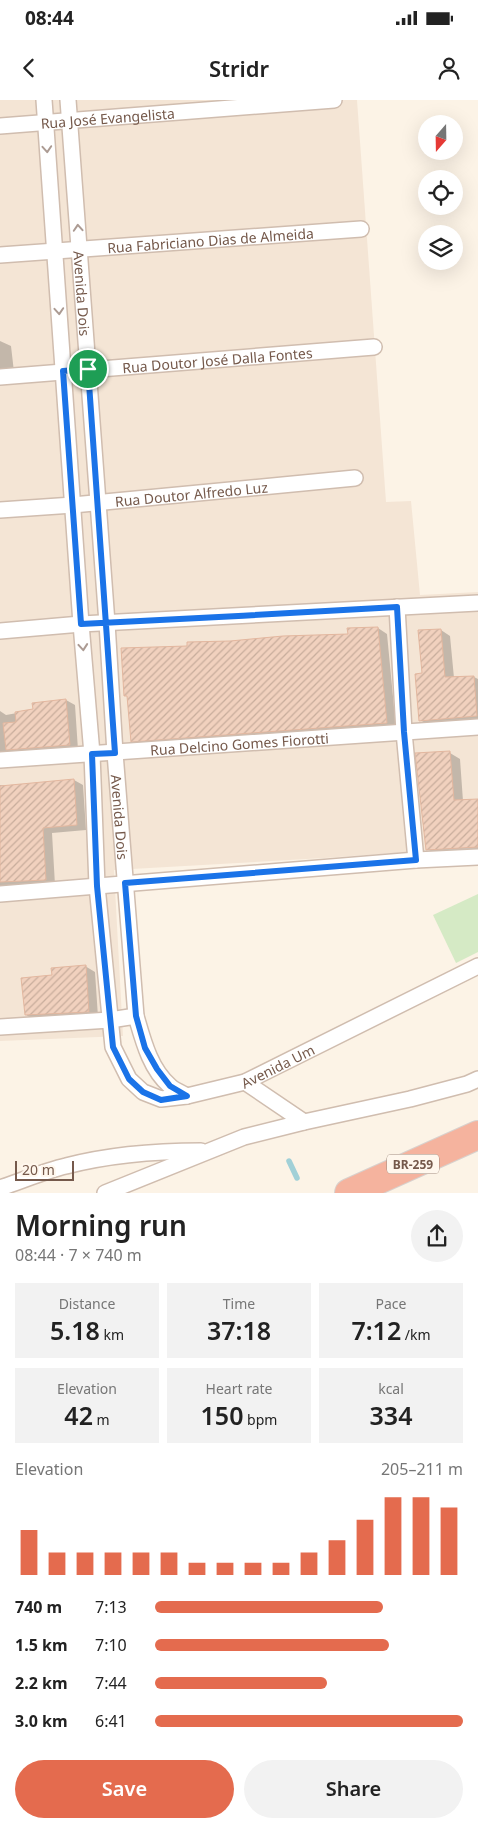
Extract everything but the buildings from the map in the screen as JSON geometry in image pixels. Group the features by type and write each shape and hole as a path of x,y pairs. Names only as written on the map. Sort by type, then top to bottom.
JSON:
{"highway":[{"name":"BR-259","path":"349,1193 478,1134"}],"street":[{"name":"Avenida Dois","path":"44,100 92,754 97,886 110,1020"},
{"name":"Avenida Dois","path":"68,100 136,1016 145,1048 157,1069 170,1086 187,1096"},
{"name":"Rua José Evangelista","path":"0,126 334,100"},
{"name":"Rua Fabriciano Dias de Almeida","path":"0,255 361,229"},
{"name":"Rua Doutor José Dalla Fontes","path":"0,377 374,347"},
{"name":"Rua Doutor Alfredo Luz","path":"0,510 73,505 355,478"},
{"path":"0,631 81,624 478,603"},
{"path":"397,607 404,732 416,860"},
{"name":"Rua Delcino Gomes Fiorotti","path":"0,760 478,727"},
{"path":"0,894 416,860 478,857"},
{"name":"Avenida Um","path":"110,1020 113,1047 129,1079 143,1092 161,1100 187,1096 245,1082 478,966"},
{"path":"0,1026 110,1020 136,1016"},
{"path":"105,1193 244,1137 304,1122 410,1100 467,1084 478,1079"},
{"path":"245,1082 304,1122"},
{"path":"0,1188 65,1166 115,1156 158,1151 208,1151"}],"shaded area":[{"path":"0,100 357,100 386,502 411,501 420,595 478,592 478,847 114,870 123,1036 0,1041"}],"green space":[{"path":"478,894 478,952 456,963 433,915"}],"waterway":[{"path":"289,1161 297,1178"}],"route":[{"path":"88,369 63,371 81,624 107,623 397,607 404,732 416,860 125,883 136,1016 145,1048 157,1069 170,1086 187,1096 161,1100 143,1092 129,1079 113,1047 110,1020 97,886 92,754 115,753 107,623 88,369"}]}
